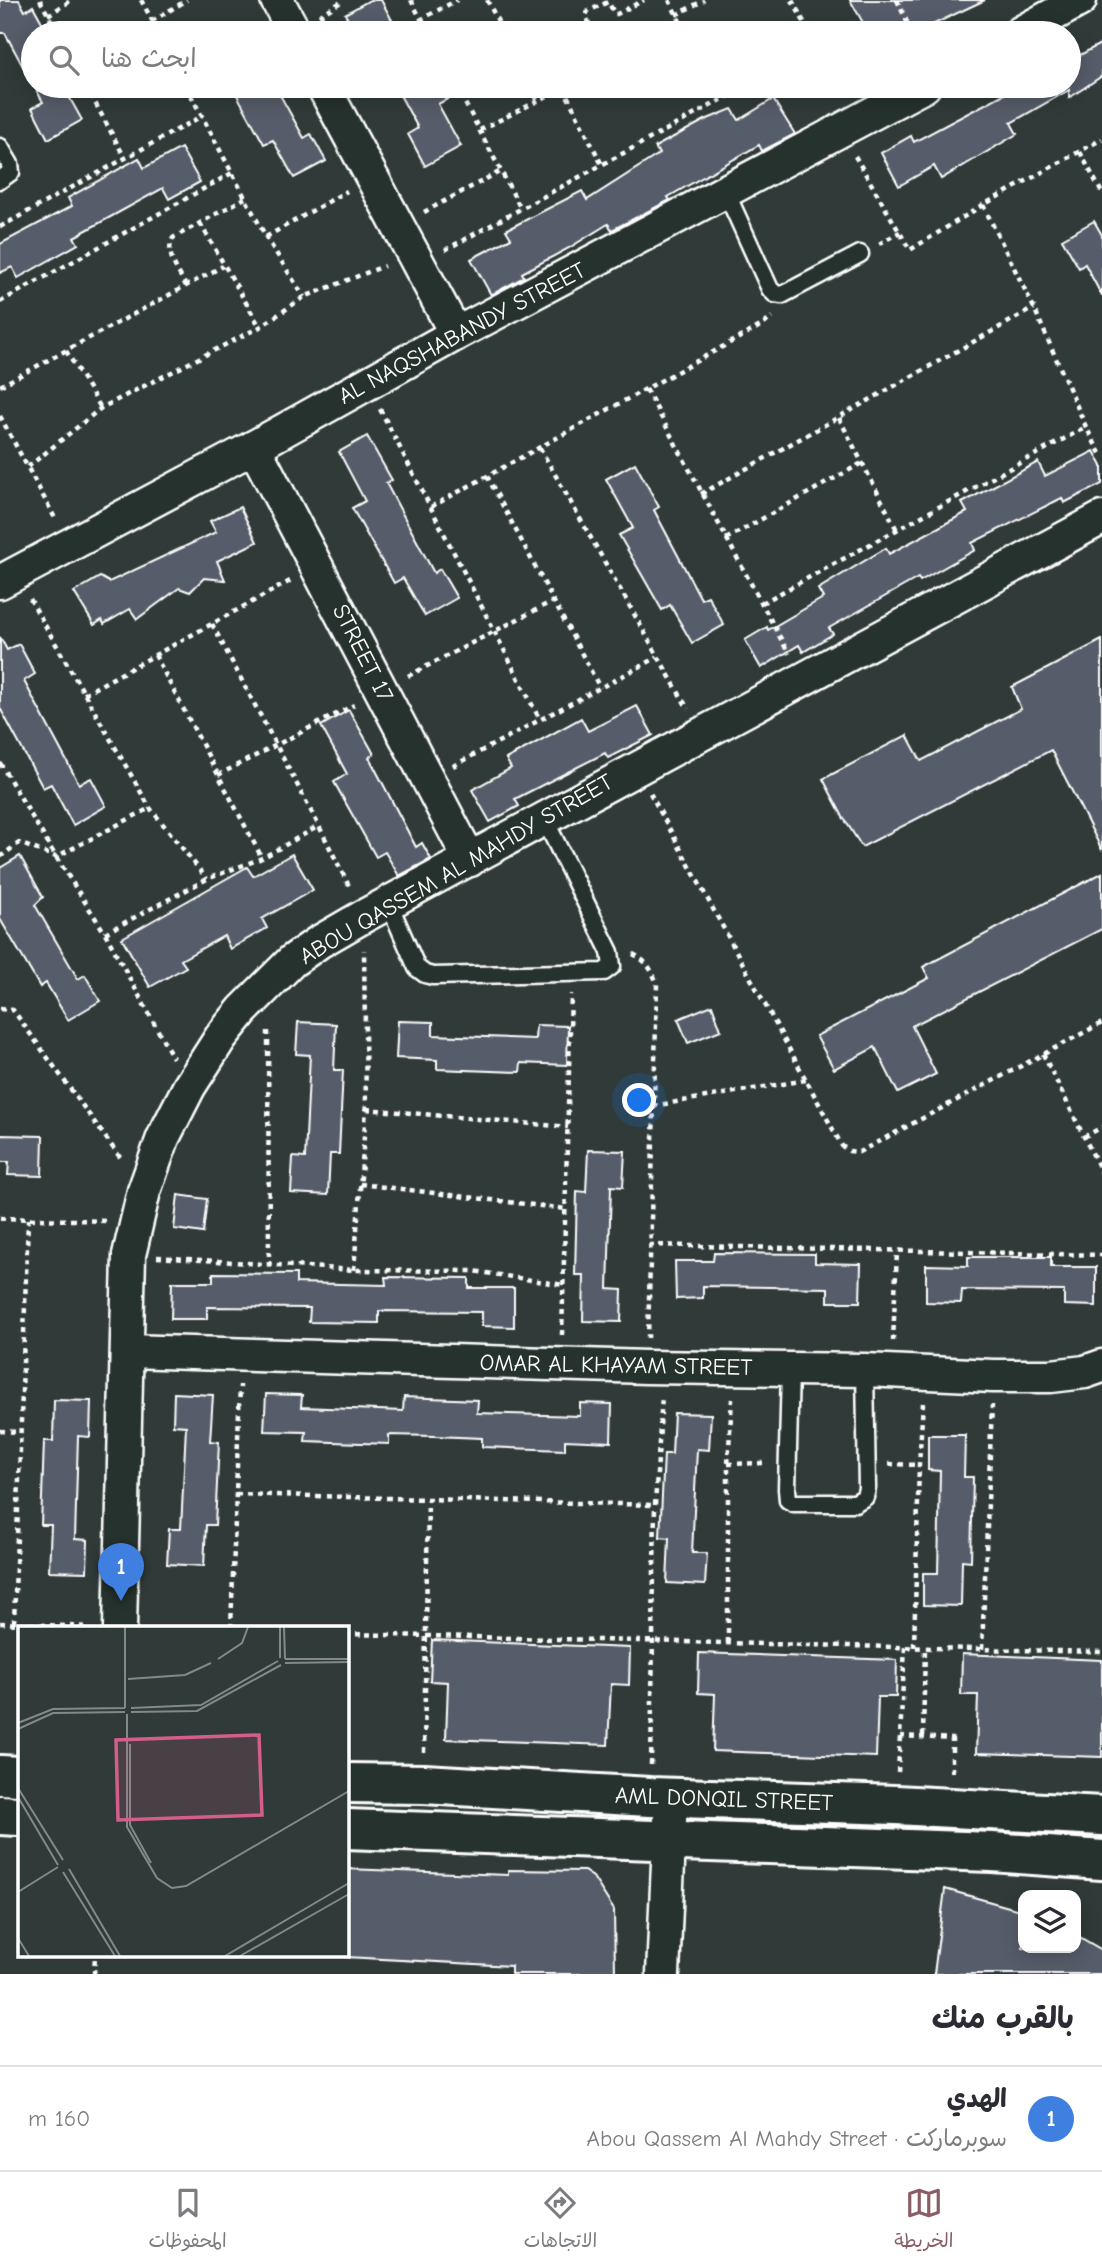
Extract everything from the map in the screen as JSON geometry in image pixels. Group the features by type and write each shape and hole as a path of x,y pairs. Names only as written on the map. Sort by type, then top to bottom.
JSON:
{"street":[{"path":"277,0 288,21"},
{"path":"1042,21 1080,0"},
{"path":"329,98 456,334"},
{"name":"AL NAQSHABANDY STREET","path":"8,578 254,447 456,334 902,98"},
{"name":"STREET 17","path":"254,447 470,860"},
{"name":"ABOU QASSEM AL MAHDY STREET","path":"120,1626 129,1255 135,1222 163,1138 189,1087 221,1037 267,985 292,961 319,942 376,910 636,767 1102,518"},
{"name":"OMAR AL KHAYAM STREET","path":"128,1351 993,1376 1051,1376 1085,1372 1102,1366"},
{"path":"0,1775 18,1776"},
{"name":"AML DONQIL STREET","path":"348,1783 424,1784 1102,1816"},
{"path":"661,1797 670,1841 663,1974"},
{"path":"0,1815 18,1816"},
{"name":"AML DONQIL STREET","path":"348,1829 992,1852 1084,1858"},
{"path":"1084,1858 1102,1872"}],"lane":[{"path":"0,147 10,164 11,172 0,180"},
{"path":"726,192 770,289 775,294 782,295 860,254"},
{"path":"376,910 417,968 425,974 604,972 612,966 610,952 544,818"},
{"path":"790,1369 786,1463 788,1500 794,1503 855,1503 864,1497 878,1371"}],"path":[{"path":"40,0 51,21"},
{"path":"48,15 72,0"},
{"path":"141,0 152,21 187,0"},
{"path":"411,0 420,20 457,0"},
{"path":"487,0 497,21"},
{"path":"588,21 588,11 608,2 617,14 644,0"},
{"path":"668,0 679,21"},
{"path":"676,15 704,0"},
{"path":"792,0 803,21"},
{"path":"897,0 907,21"},
{"path":"92,98 125,158"},
{"path":"192,98 266,237 304,297"},
{"path":"463,98 521,209"},
{"path":"480,130 543,98"},
{"path":"568,98 601,165"},
{"path":"28,467 101,408 260,327 304,297 417,259 521,209 722,99"},
{"path":"0,227 202,116"},
{"path":"841,131 910,250 983,205 1102,139"},
{"path":"1080,152 1102,193"},
{"path":"398,225 501,171"},
{"path":"0,302 232,173"},
{"path":"266,237 372,177"},
{"path":"186,286 170,254 169,245 173,238 245,198"},
{"path":"983,205 1034,308 1086,427 1102,457"},
{"path":"200,223 260,327"},
{"path":"0,386 223,266"},
{"path":"431,508 764,324 772,316 782,295"},
{"path":"701,494 1034,308"},
{"path":"66,351 101,408"},
{"path":"367,383 540,720"},
{"path":"646,389 802,680"},
{"path":"0,416 69,545"},
{"path":"839,418 897,530"},
{"path":"762,603 1086,427"},
{"path":"540,447 702,733"},
{"path":"726,539 862,463"},
{"path":"487,477 600,688"},
{"path":"84,694 318,566"},
{"path":"8,578 84,694 150,807 207,879"},
{"path":"212,624 319,826 376,910 366,1109 354,1270"},
{"path":"155,655 262,858"},
{"path":"428,779 657,657"},
{"path":"0,762 105,933 189,1087"},
{"path":"636,767 842,1146 849,1152 859,1152 1102,1023"},
{"path":"0,857 19,843 56,857 150,807"},
{"path":"105,933 207,879 262,858 319,826"},
{"path":"610,952 623,951 645,961 657,984 649,1245 656,1367 654,1641 661,1797"},
{"path":"562,1364 571,973"},
{"path":"267,985 269,1264"},
{"path":"0,1009 13,1010 144,1191"},
{"path":"1043,1055 1102,1173"},
{"path":"653,1106 806,1080"},
{"path":"366,1109 568,1127"},
{"path":"1084,1137 1102,1127"},
{"path":"360,1185 566,1209"},
{"path":"0,1218 135,1222"},
{"path":"14,1623 28,1219"},
{"path":"649,1245 1102,1255"},
{"path":"878,1371 897,1251"},
{"path":"129,1255 354,1270 472,1271 564,1285"},
{"path":"231,1626 241,1356"},
{"path":"728,1643 728,1464 734,1368"},
{"path":"914,1647 919,1465 925,1372"},
{"path":"982,1649 993,1376"},
{"path":"0,1431 20,1432"},
{"path":"728,1464 786,1463"},
{"path":"867,1463 919,1465"},
{"path":"236,1493 655,1505"},
{"path":"424,1784 428,1499"},
{"path":"0,1623 62,1626"},
{"path":"348,1634 1102,1651"},
{"path":"896,1805 905,1647"},
{"path":"923,1736 925,1648"},
{"path":"900,1736 952,1739 950,1808"},
{"path":"94,1956 94,1974"}],"building":[{"path":"0,0 19,0 25,11 33,6 41,21 21,21 21,63 5,33 0,33"},
{"path":"370,0 381,0 392,21 349,21 345,14"},
{"path":"850,0 985,0 940,21 862,21"},
{"path":"1102,43 1102,76 1081,90 1081,54"},
{"path":"41,98 70,98 82,120 48,139 32,108 43,102"},
{"path":"239,98 282,98 304,138 311,134 326,161 294,178 273,140 264,144"},
{"path":"402,98 449,98 438,104 461,146 425,166 408,134 418,128"},
{"path":"996,98 1055,98 1011,123 1017,134 941,179 934,166 899,186 881,153 911,136 914,142"},
{"path":"773,99 795,134 762,151 759,145 668,197 670,200 612,230 608,224 522,273 524,277 491,295 471,259 511,238 506,230 582,191 587,200 659,154 655,147 705,120 732,109 739,120"},
{"path":"181,148 200,182 169,199 163,188 74,237 78,244 18,278 12,267 0,273 0,244 72,206 68,198 139,158 144,168"},
{"path":"1094,221 1102,235 1102,296 1085,264 1079,268 1062,239"},
{"path":"367,436 392,480 386,483 434,573 440,569 457,598 425,616 403,578 394,583 352,508 365,501 339,452"},
{"path":"1094,451 1102,466 1102,484 1064,503 1062,498 972,543 975,550 920,581 918,578 829,628 833,634 803,652 799,645 761,668 745,640 823,598 818,589 886,548 889,554 967,512 962,503 1038,462 1045,476"},
{"path":"635,463 659,507 654,510 701,599 708,596 724,625 692,643 670,605 662,610 619,535 633,528 606,479"},
{"path":"240,507 257,542 217,561 225,580 204,578 190,592 179,588 137,619 130,609 104,624 102,620 94,625 74,592 100,577 109,582 216,532 210,521"},
{"path":"0,637 7,650 19,644 35,674 24,681 79,784 91,778 106,806 73,825 51,784 43,788 0,708"},
{"path":"1102,640 1102,850 1051,750 862,847 823,779 907,735 921,761 1021,709 1012,687"},
{"path":"637,706 653,735 608,758 605,753 515,799 519,806 490,822 472,790 511,768 506,759 581,718 588,731"},
{"path":"349,710 374,754 369,757 416,847 422,843 431,859 399,876 385,852 376,857 334,782 347,774 321,726"},
{"path":"292,854 313,890 262,919 267,928 230,949 224,936 181,960 186,967 150,987 122,938 247,867 253,876"},
{"path":"20,856 43,897 35,905 78,979 85,975 100,1001 68,1020 46,983 40,987 0,919 0,868"},
{"path":"1102,873 1102,929 912,1026 936,1074 898,1093 875,1047 834,1069 816,1036 929,978 923,967"},
{"path":"712,1005 721,1030 688,1043 678,1019"},
{"path":"398,1021 433,1022 433,1035 535,1039 536,1025 568,1026 567,1065 521,1063 520,1072 437,1069 437,1060 396,1058"},
{"path":"298,1022 336,1024 334,1070 343,1070 339,1154 330,1154 328,1195 291,1193 293,1157 305,1158 310,1055 296,1054"},
{"path":"0,1135 43,1136 42,1176 8,1175 9,1162 0,1162"},
{"path":"588,1150 625,1151 623,1187 611,1186 608,1289 622,1290 621,1322 583,1321 584,1275 575,1275 577,1191 586,1192"},
{"path":"178,1195 207,1199 203,1233 174,1229"},
{"path":"714,1253 815,1254 815,1263 861,1264 860,1302 828,1302 828,1288 703,1286 703,1298 676,1299 675,1261 713,1261"},
{"path":"968,1257 1051,1257 1051,1267 1096,1267 1096,1306 1064,1305 1064,1291 962,1290 961,1303 926,1302 926,1265 968,1266"},
{"path":"213,1273 296,1274 296,1283 386,1285 385,1277 469,1278 469,1288 514,1288 514,1327 482,1326 482,1312 379,1311 379,1323 309,1322 310,1308 207,1307 207,1319 171,1319 172,1282 213,1282"},
{"path":"174,1393 213,1395 210,1441 219,1442 215,1525 206,1525 204,1566 167,1564 169,1529 181,1529 186,1426 173,1425"},
{"path":"266,1394 302,1395 301,1407 403,1411 404,1397 478,1400 477,1413 580,1416 580,1403 612,1404 611,1442 565,1440 565,1450 482,1447 482,1438 434,1436 389,1435 389,1444 305,1441 306,1432 264,1431"},
{"path":"54,1400 91,1401 90,1437 78,1436 75,1539 88,1540 87,1572 49,1571 51,1525 41,1525 44,1441 53,1441"},
{"path":"674,1413 711,1414 709,1450 697,1449 692,1553 707,1553 705,1585 667,1583 669,1538 660,1537 664,1454 672,1454"},
{"path":"928,1435 965,1435 964,1477 973,1477 971,1561 962,1560 961,1606 923,1605 923,1573 938,1573 940,1471 928,1470"},
{"path":"432,1640 630,1648 629,1685 611,1684 608,1745 446,1739 448,1682 430,1681"},
{"path":"699,1653 897,1660 896,1697 878,1697 876,1757 713,1751 715,1694 698,1693"},
{"path":"962,1654 1102,1660 1102,1757 976,1753 978,1695 961,1695"},
{"path":"348,1869 508,1875 508,1870 584,1871 593,1877 614,1910 615,1974 511,1974 511,1966 346,1957"},
{"path":"945,1889 1018,1910 1018,1953 1081,1953 1081,1938 1102,1950 1102,1974 934,1974"}],"place":[{"name":"الهدي","path":"121,1601"}]}
